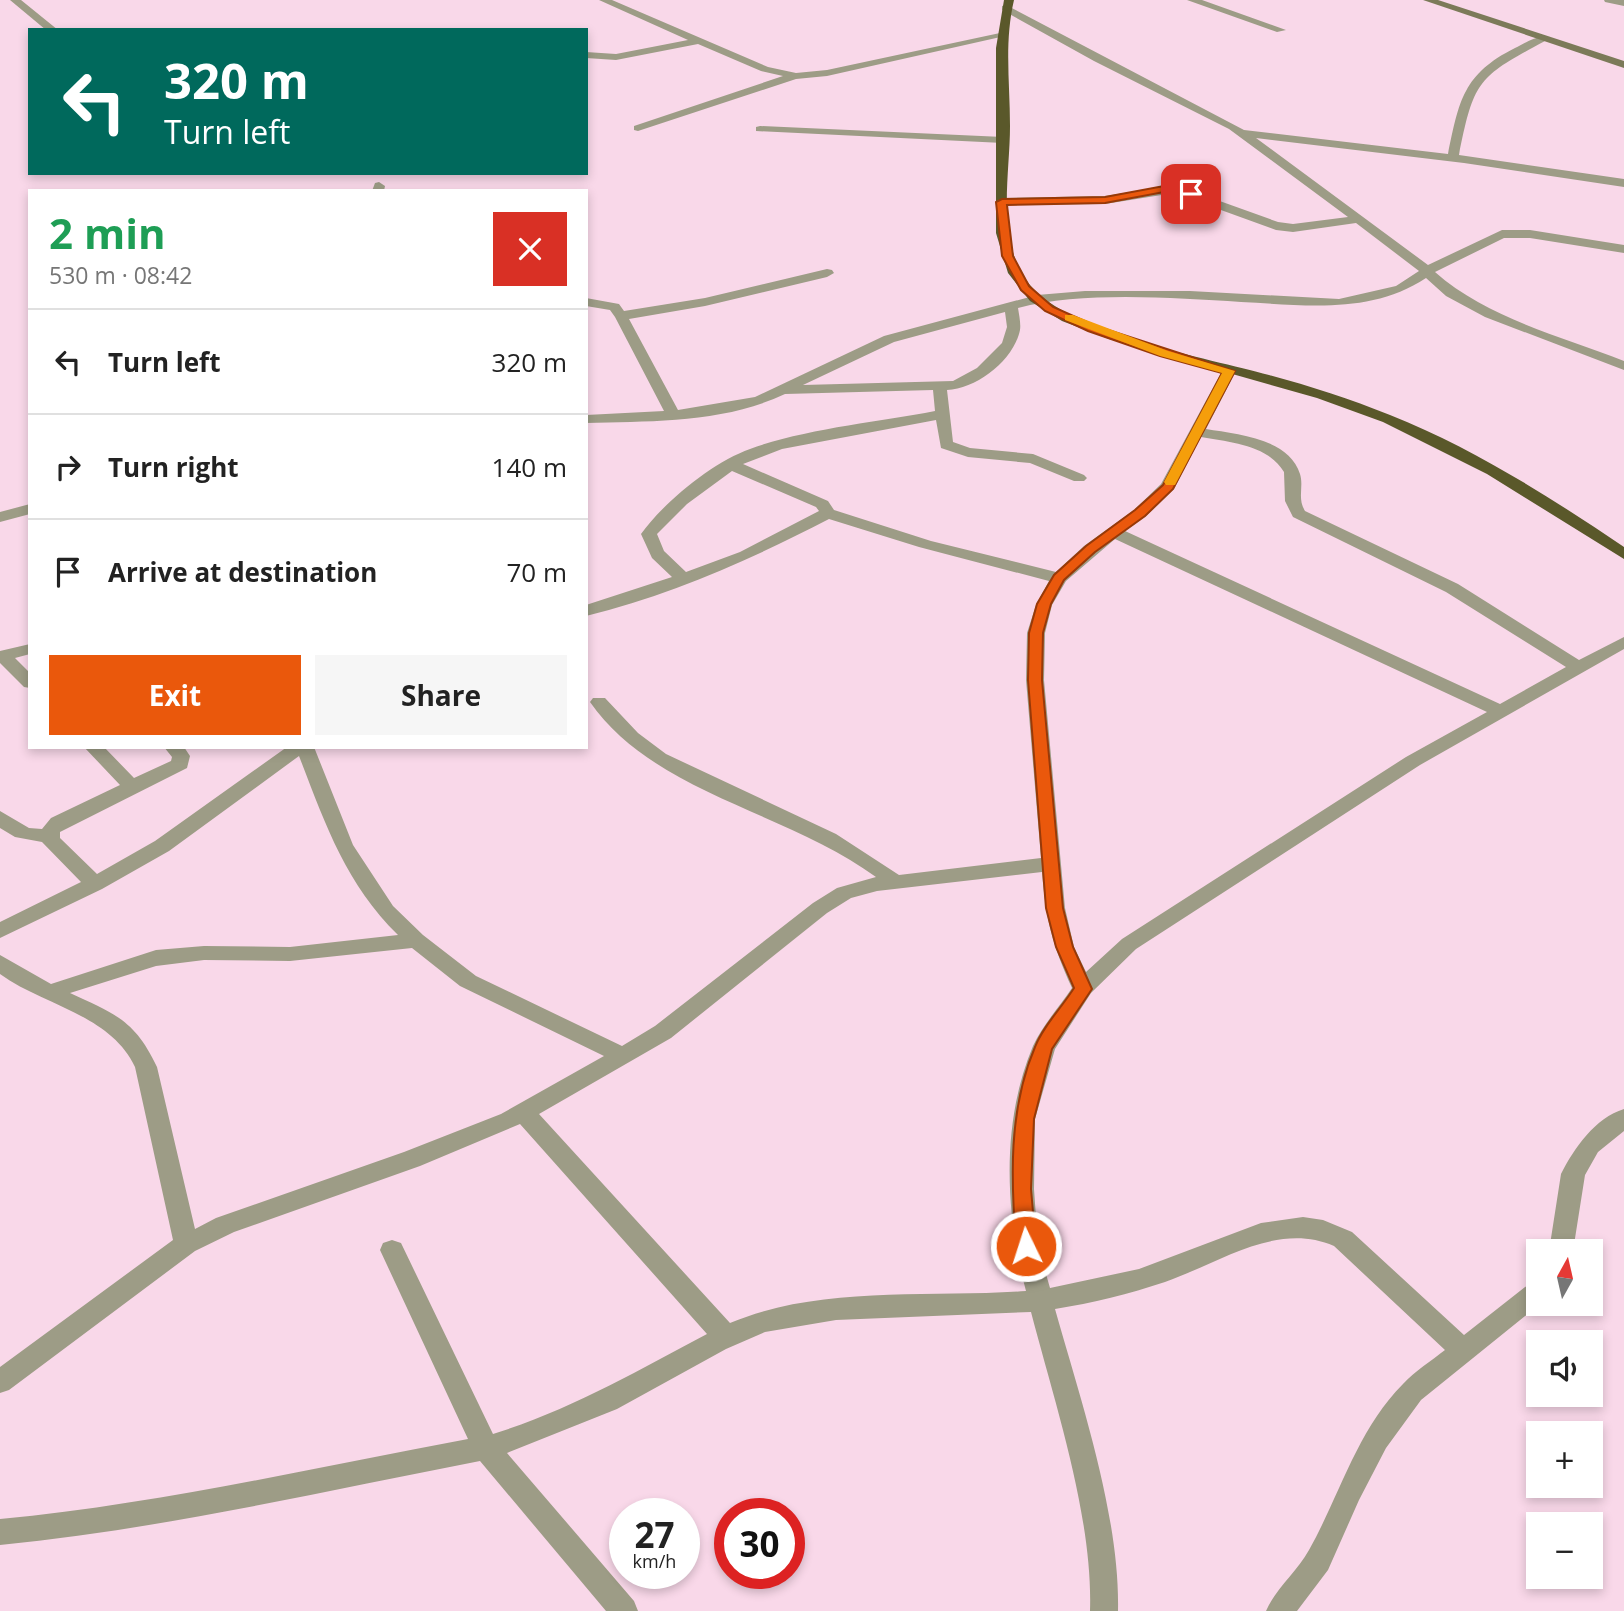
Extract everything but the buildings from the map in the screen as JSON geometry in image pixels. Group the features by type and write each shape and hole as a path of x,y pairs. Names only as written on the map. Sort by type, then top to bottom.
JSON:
{"highway":[{"path":"1007,4 1000,36 1002,202 1007,256 1024,288 1049,309 1092,328 1164,354 1349,404 1422,432 1478,460 1540,497 1624,554"}],"main road":[{"path":"1429,0 1624,65"}],"street":[{"path":"15,0 50,28"},
{"path":"604,0 765,69 796,76"},
{"path":"1192,0 1281,30"},
{"path":"1609,0 1624,4"},
{"path":"1007,4 1098,59 1241,132 1360,219 1451,293 1490,314 1624,366"},
{"path":"638,128 796,76 827,73 1000,36"},
{"path":"1453,158 1470,92 1478,77 1497,63 1541,39"},
{"path":"588,55 617,57 698,41"},
{"path":"760,129 1003,140"},
{"path":"1241,132 1453,158 1624,183"},
{"path":"1002,202 1105,200 1175,189 1276,226 1293,228 1360,219"},
{"path":"588,419 673,415 743,405 889,339 1037,299 1085,295 1178,295 1339,303 1400,289 1427,271 1502,234 1530,234 1624,249"},
{"path":"621,316 705,302 827,273"},
{"path":"588,302 614,307 621,316 673,415"},
{"path":"779,390 940,387 969,379 998,358 1009,344 1014,327 1011,306"},
{"path":"1083,989 1065,947 1055,908 1035,680 1036,633 1044,604 1059,578 1140,513 1168,486 1229,371"},
{"path":"940,387 946,445 954,449 1033,459 1079,478"},
{"path":"683,579 657,554 651,546 649,534 667,513 732,465 754,453 779,445 944,414"},
{"path":"1197,432 1248,442 1268,449 1283,459 1292,473 1290,501 1299,514 1452,588 1578,667"},
{"path":"732,465 822,504 828,513 925,544 1059,578"},
{"path":"0,517 28,510"},
{"path":"588,610 746,555 828,513"},
{"path":"1113,532 1500,711"},
{"path":"1104,1611 1105,1576 1084,1463 1026,1246 1022,1189 1024,1119 1044,1047 1083,989 1129,944 1413,761 1624,642"},
{"path":"1,657 28,650"},
{"path":"1,657 28,681"},
{"path":"599,702 622,729 645,749 843,847 873,864 894,881"},
{"path":"95,749 132,787"},
{"path":"94,884 51,841 51,830 58,823 180,765 181,756 175,749"},
{"path":"0,931 162,846 300,749"},
{"path":"304,749 343,846 386,911 416,940 467,981 623,1056"},
{"path":"0,817 15,831 26,835 49,835"},
{"path":"0,1382 186,1244 225,1225 412,1159 523,1112 623,1056 663,1032 820,908 844,893 894,881 1051,863"},
{"path":"48,992 156,958 204,953 290,954 416,940"},
{"path":"0,963 15,976 111,1024 133,1041 146,1067 186,1244"},
{"path":"523,1112 727,1338"},
{"path":"1563,1239 1573,1174 1590,1146 1624,1118"},
{"path":"0,1532 120,1519 204,1506 359,1471 486,1448 565,1422 762,1322 800,1313 1041,1301 1110,1288 1182,1266 1233,1242 1290,1228 1332,1232 1343,1239 1463,1351"},
{"path":"392,1250 486,1448 624,1611"},
{"path":"1280,1611 1318,1561 1349,1492 1377,1439 1412,1392 1526,1301"}],"slow traffic":[{"path":"1069,318 1164,354 1229,371 1171,482"}],"route":[{"path":"1026,1246 1022,1189 1024,1119 1044,1047 1083,989 1065,947 1055,908 1035,680 1036,633 1044,604 1059,578 1090,549 1140,513 1168,486 1229,371 1164,354 1049,309 1024,288 1007,256 1002,202 1105,200 1164,189 1191,194"}]}
